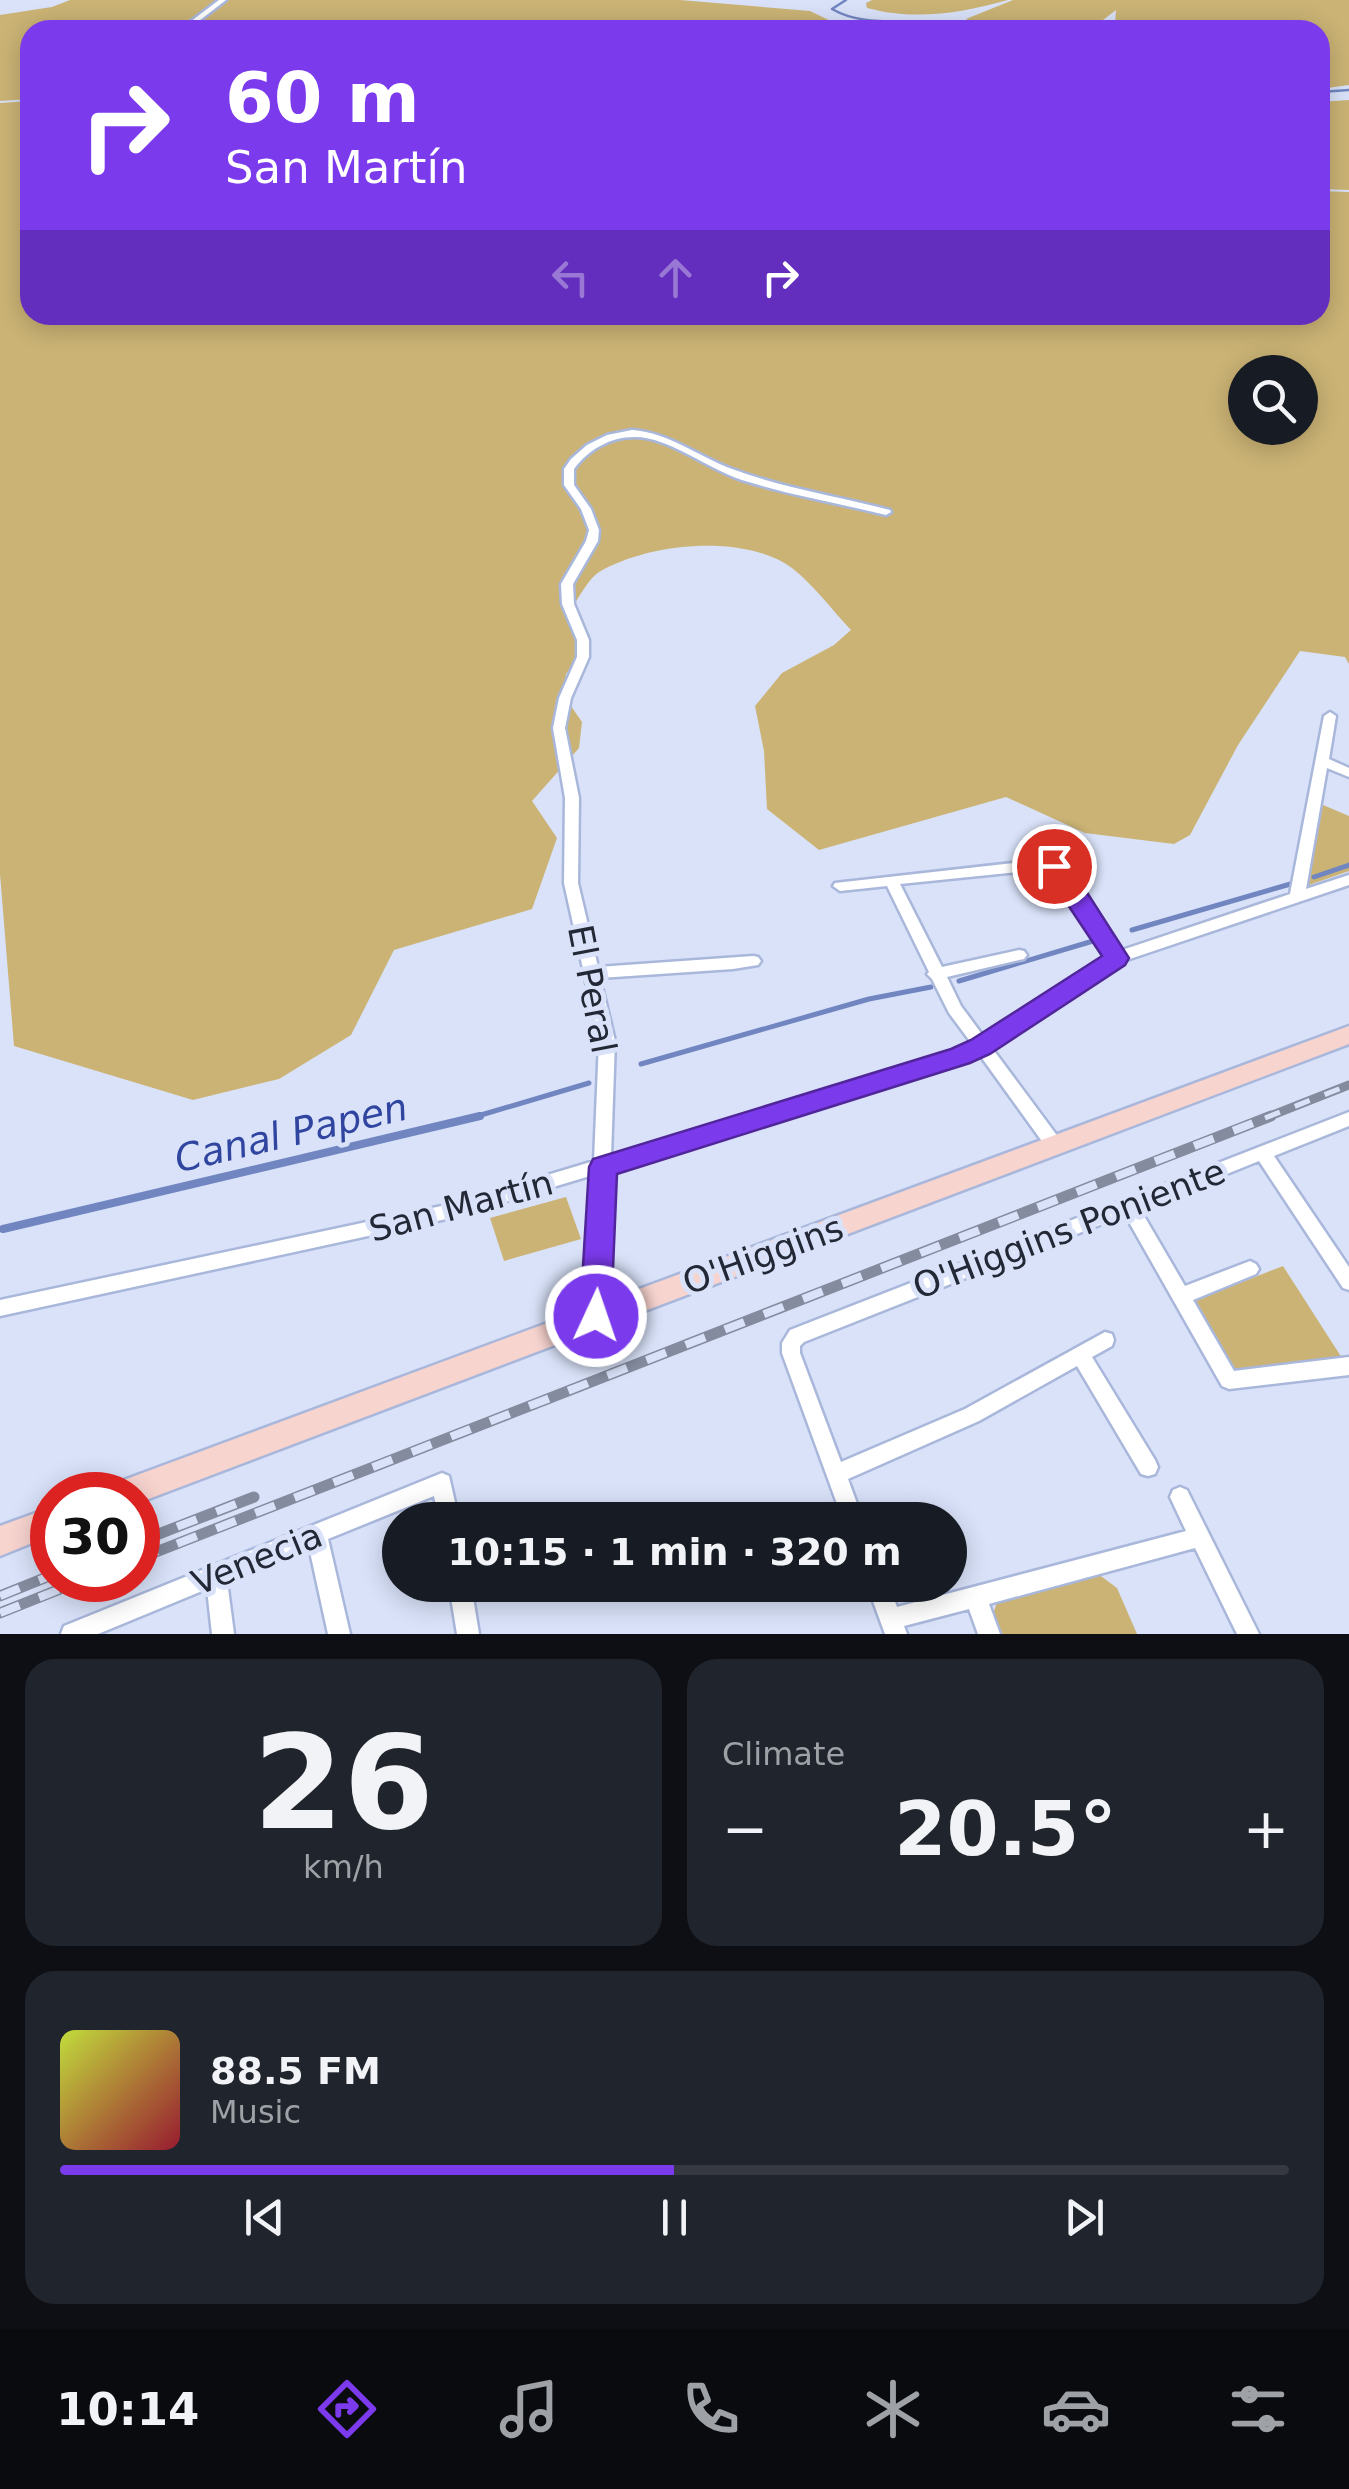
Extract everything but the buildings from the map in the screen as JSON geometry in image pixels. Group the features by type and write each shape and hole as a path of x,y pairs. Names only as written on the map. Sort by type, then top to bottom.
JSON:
{"street":[{"path":"196,20 222,0"},
{"name":"El Peral","path":"596,1316 608,1041 574,901 570,865 572,798 559,720 584,648 570,614 567,584 592,541 594,530 586,509 569,486 571,464 582,453 614,437 643,434 740,476 886,512"},
{"path":"1297,897 1330,716"},
{"path":"1322,761 1349,772"},
{"path":"840,886 1054,866 1116,958"},
{"path":"890,880 935,974 981,1047 1055,1146"},
{"name":"San Martín","path":"0,1308 383,1228 603,1167 981,1047 1116,958 1349,880"},
{"path":"935,974 1020,955"},
{"path":"592,974 646,966 707,967 754,962"},
{"name":"O'Higgins","path":"160,1480 1349,1035"},
{"name":"O'Higgins Poniente","path":"836,1474 791,1353 791,1343 797,1336 1347,1123"},
{"path":"1262,1153 1349,1282"},
{"path":"1129,1206 1229,1380 1349,1366"},
{"path":"1181,1296 1250,1269"},
{"path":"846,1502 836,1474 972,1415 1105,1340"},
{"path":"1080,1354 1148,1468"},
{"name":"Venecia","path":"396,1502 442,1483 445,1502"},
{"path":"1180,1497 1248,1634"},
{"name":"Venecia","path":"72,1634 95,1630 382,1508"},
{"path":"0,1540 30,1529"},
{"path":"318,1534 339,1634"},
{"path":"884,1602 894,1627 976,1597 1200,1536"},
{"path":"216,1576 223,1634"},
{"path":"976,1597 988,1634"},
{"path":"463,1602 468,1634"}],"shaded area":[{"path":"70,0 680,0 810,11 829,20 20,20 20,100 0,101 0,15 52,7"},
{"path":"1008,0 921,15 867,8 866,3"},
{"path":"1013,0 1349,0 1349,85 1330,88 1330,20 1115,20 1116,10 1103,20 966,19"},
{"path":"1349,100 1349,190 1330,189 1330,101"},
{"path":"20,102 20,325 1330,325 1330,191 1349,192 1349,664 1345,657 1300,651 1238,745 1190,835 1174,844 1085,833 1006,797 819,850 767,809 764,751 755,706 782,673 834,645 851,630 800,574 772,557 723,546 669,549 643,554 599,572 571,609 588,645 566,674 564,696 582,722 579,748 532,801 557,838 532,909 394,950 351,1035 279,1079 193,1100 14,1046 0,874 0,103"},
{"path":"1323,805 1349,816 1349,871 1309,885 1305,881"},
{"path":"566,1197 581,1239 504,1261 490,1218"},
{"path":"1283,1266 1342,1358 1234,1372 1194,1301"},
{"path":"1098,1574 1117,1588 1137,1634 1000,1634 993,1614 998,1599"}],"waterway":[{"path":"846,0 832,9 870,20"},
{"path":"1330,91 1349,90"},
{"name":"Canal Papen","path":"1314,877 1349,865"},
{"name":"Canal Papen","path":"1132,930 1294,883"},
{"name":"Canal Papen","path":"959,981 1093,941"},
{"name":"Canal Papen","path":"641,1064 869,999 931,987"},
{"name":"Canal Papen","path":"471,1118 589,1083"},
{"name":"Canal Papen","path":"3,1229 480,1116"}],"railway":[{"path":"1265,1118 1349,1085"},
{"path":"160,1550 1271,1116"},
{"path":"160,1533 254,1497"},
{"path":"0,1596 30,1584"},
{"path":"0,1613 30,1601"}],"route":[{"path":"596,1316 603,1167 960,1056 981,1047 1116,958 1054,866"}]}
